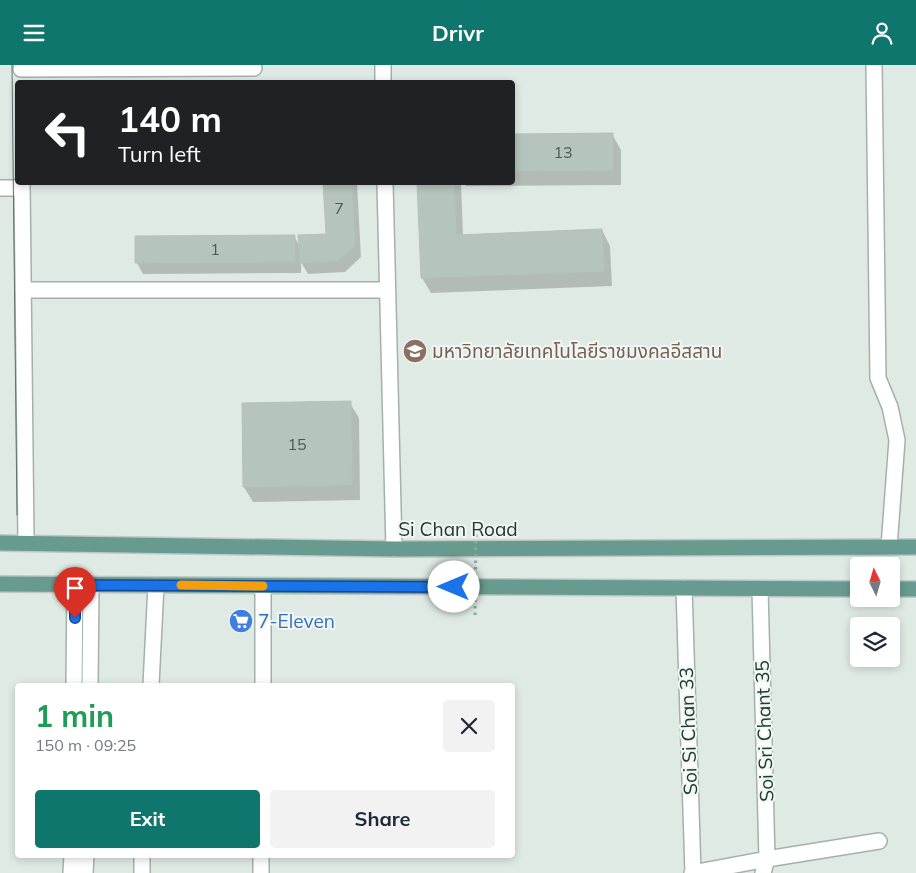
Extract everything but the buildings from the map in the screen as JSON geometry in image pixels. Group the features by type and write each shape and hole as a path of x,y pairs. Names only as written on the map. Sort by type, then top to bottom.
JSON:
{"main road":[{"name":"Si Chan Road","path":"0,543 394,549 916,547"},
{"path":"0,584 850,589"},
{"path":"900,589 916,589"}],"street":[{"path":"383,65 383,80"},
{"path":"874,65 878,377 890,407 897,440 888,547"},
{"path":"21,72 254,68"},
{"path":"0,188 22,185 26,543"},
{"path":"385,185 394,549"},
{"path":"23,291 387,290"},
{"path":"74,683 75,585"},
{"path":"90,683 91,585"},
{"path":"151,683 156,585"},
{"path":"262,683 263,586"},
{"name":"Soi Si Chan 33","path":"684,588 693,873"},
{"name":"Soi Sri Chant 35","path":"760,589 766,866"},
{"path":"693,873 766,866 879,841"},
{"path":"71,873 72,858"},
{"path":"85,873 86,858"},
{"path":"142,858 142,873"},
{"path":"261,858 261,873"}],"path":[{"path":"475,615 476,532"}],"tram line":[{"path":"12,65 17,515"}],"slow traffic":[{"path":"181,585 263,586"}],"place":[{"name":"มหาวิทยาลัยเทคโนโลยีราชมงคลอีสสาน","path":"415,351"},
{"name":"7-Eleven","path":"241,621"}],"route":[{"path":"75,618 75,585 454,587"}]}
